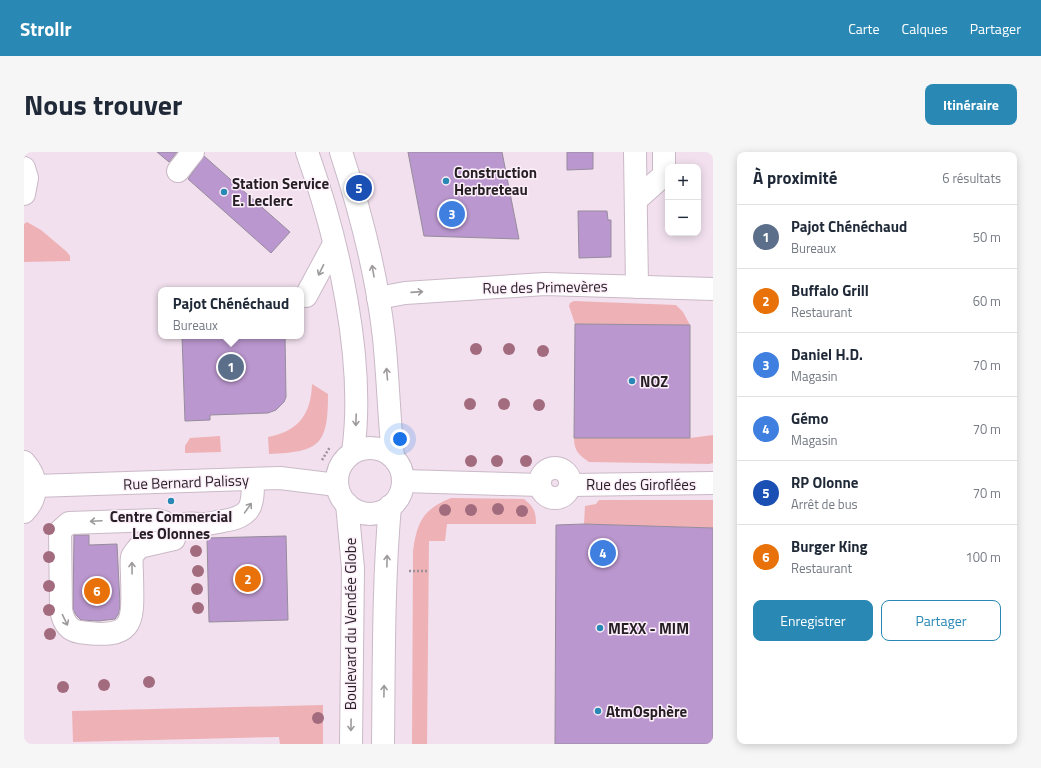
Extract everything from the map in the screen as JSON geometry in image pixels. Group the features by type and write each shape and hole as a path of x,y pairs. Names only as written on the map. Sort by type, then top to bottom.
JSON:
{"main road":[{"path":"178,171 193,152"},
{"path":"307,152 334,244 348,317 356,387 356,431 353,452"},
{"path":"342,152 363,221 378,298 387,373 392,456"},
{"path":"635,152 637,287"},
{"path":"636,200 664,175 664,152"},
{"path":"24,168 27,178 24,194"},
{"path":"306,296 334,244"},
{"name":"Rue des Primevères","path":"378,298 404,293 545,284 713,289"},
{"path":"363,448 373,448 383,450 392,456 400,468 403,481 402,490 397,500 390,506 380,512 368,514 357,511 334,491 340,467 353,452 363,448"},
{"path":"24,462 33,476 35,486 32,501 24,512"},
{"name":"Rue des Giroflées","path":"403,481 540,485 543,474 547,470 554,468 561,469 566,473 570,485 713,483"},
{"name":"Rue Bernard Palissy","path":"35,486 280,478 334,491"},
{"path":"174,534 164,522 157,520 77,522 64,526 60,531 61,610 63,619 69,628 76,631 91,633 118,632 129,625 133,613 132,557 138,546 174,534 187,522 204,524 242,516 253,500 253,480"},
{"name":"Boulevard du Vendée Globe","path":"334,491 353,568 351,744"},
{"path":"383,744 384,635 387,536 390,506"}],"path":[{"path":"334,491 321,462 326,452 343,436 356,431"},
{"path":"404,570 428,571"}],"shaded area":[{"path":"27,222 41,230 67,252 70,256 70,261 24,262 24,224"},
{"path":"574,301 676,305 683,312 690,325 575,324 569,306 570,303"},
{"path":"312,384 328,394 328,411 323,435 318,442 310,448 300,451 269,454 268,437 288,430 301,420 309,404"},
{"path":"713,435 713,463 709,464 589,462 582,457 576,449 574,438 690,438"},
{"path":"220,436 221,452 185,453 185,446 190,438"},
{"path":"451,498 524,499 534,510 536,524 447,524 445,541 429,541 427,744 412,744 413,551 419,524 423,518 441,502"},
{"path":"599,500 713,500 713,528 584,524 585,506 596,504"},
{"path":"323,705 323,744 280,744 279,737 73,742 72,711"}],"building":[{"path":"157,152 177,152 169,162"},
{"path":"408,152 502,152 519,239 424,236"},
{"path":"567,152 593,152 593,169 567,170"},
{"name":"Station Service E. Leclerc","path":"204,156 290,232 271,253 188,179"},
{"path":"578,211 607,211 608,220 611,220 611,257 579,258"},
{"name":"NOZ","path":"575,324 690,325 690,438 574,438"},
{"path":"182,339 285,339 286,397 284,402 276,410 268,413 210,415 210,420 185,421"},
{"path":"584,524 713,528 713,744 555,744 556,525"},
{"path":"74,535 89,535 89,545 117,544 120,604 119,613 115,619 98,621 81,620 73,609"},
{"path":"286,536 288,620 209,622 207,538"}],"place":[{"name":"Construction Herbreteau","path":"446,181"},
{"name":"RP Olonne","path":"359,188"},
{"name":"Station Service E. Leclerc","path":"224,192"},
{"name":"Daniel H.D.","path":"452,214"},
{"name":"Pajot Chénéchaud","path":"231,367"},
{"name":"NOZ","path":"632,381"},
{"name":"Centre Commercial Les Olonnes","path":"171,501"},
{"name":"Gémo","path":"603,553"},
{"name":"Buffalo Grill","path":"248,579"},
{"name":"Burger King","path":"97,591"},
{"name":"MEXX - MIM","path":"600,628"},
{"name":"AtmOsphère","path":"598,711"}]}
